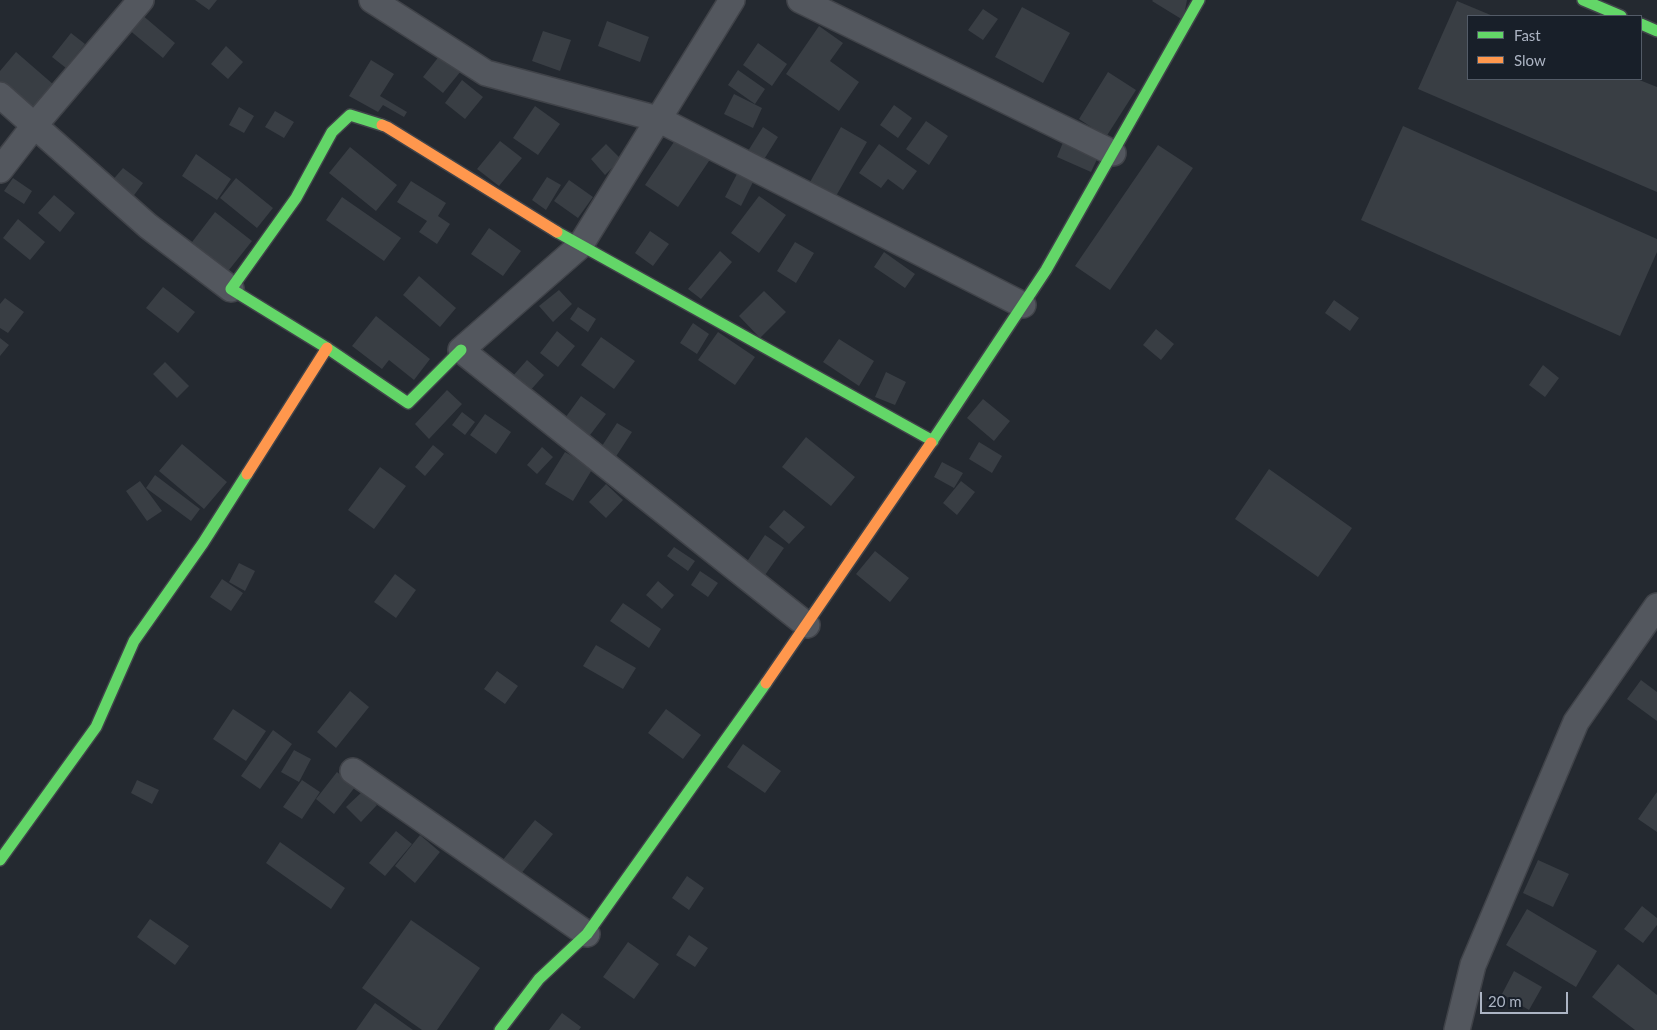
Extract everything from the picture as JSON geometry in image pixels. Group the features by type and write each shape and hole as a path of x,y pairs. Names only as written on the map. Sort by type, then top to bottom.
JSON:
{"street":[{"path":"0,170 34,126 141,0"},
{"path":"372,0 486,73 658,119 1023,305"},
{"path":"0,95 148,226 231,289 327,348 408,403 460,350 580,246 732,0"},
{"path":"800,0 1113,153"},
{"path":"500,1030 539,979 587,934 807,624 933,441 1046,270 1199,0"},
{"path":"1583,0 1619,15"},
{"path":"231,289 296,198 332,132 350,115 387,127 580,246 933,441"},
{"path":"0,860 96,727 134,641 203,543 327,348"},
{"path":"460,350 807,624"},
{"path":"1457,1030 1474,964 1576,722 1657,606"},
{"path":"354,771 587,934"}],"building":[{"path":"195,0 217,0 209,10"},
{"path":"1187,0 1183,20 1152,1"},
{"path":"1457,1 1491,15 1467,15 1467,80 1640,80 1657,87 1657,192 1418,89"},
{"path":"1022,7 1070,33 1043,83 995,57"},
{"path":"983,9 998,19 983,40 968,30"},
{"path":"141,14 175,43 163,58 128,29"},
{"path":"607,21 649,37 640,62 598,46"},
{"path":"819,26 843,43 830,61 859,82 839,111 786,74"},
{"path":"543,31 571,40 560,71 532,61"},
{"path":"71,33 85,44 66,68 52,57"},
{"path":"758,43 787,64 772,86 743,65"},
{"path":"226,46 243,62 228,79 211,64"},
{"path":"16,52 54,85 31,112 0,86 0,71"},
{"path":"440,55 461,71 443,93 423,77"},
{"path":"371,60 394,74 380,96 407,112 404,117 383,105 378,112 349,96"},
{"path":"738,70 765,89 755,104 728,85"},
{"path":"1108,72 1136,90 1106,137 1079,119"},
{"path":"462,80 483,97 465,119 445,103"},
{"path":"734,94 762,108 753,128 724,114"},
{"path":"894,105 912,118 898,138 880,125"},
{"path":"535,106 560,124 538,155 513,138"},
{"path":"239,107 254,116 244,133 229,125"},
{"path":"275,111 294,122 284,138 265,127"},
{"path":"926,121 948,136 929,165 906,149"},
{"path":"1403,126 1657,239 1657,252 1620,336 1361,220"},
{"path":"763,127 778,137 763,161 748,151"},
{"path":"841,127 867,142 836,196 810,182"},
{"path":"678,136 711,158 678,207 645,185"},
{"path":"1064,140 1099,155 1091,172 1057,157"},
{"path":"500,141 522,158 499,186 477,169"},
{"path":"606,144 621,159 605,175 591,159"},
{"path":"879,144 917,171 903,190 888,179 881,188 859,173"},
{"path":"1158,145 1193,168 1110,290 1075,266"},
{"path":"350,147 397,185 376,211 329,173"},
{"path":"196,154 231,179 217,200 182,176"},
{"path":"123,168 143,183 132,198 111,182"},
{"path":"737,174 753,182 741,206 725,197"},
{"path":"547,177 561,185 546,210 532,200"},
{"path":"13,178 32,191 24,204 4,191"},
{"path":"236,178 273,208 257,228 220,198"},
{"path":"569,180 593,197 578,218 554,201"},
{"path":"411,181 446,203 438,216 450,224 437,244 419,232 427,221 397,202"},
{"path":"54,195 75,213 60,232 38,213"},
{"path":"759,196 786,215 759,253 731,233"},
{"path":"342,197 401,238 384,261 326,220"},
{"path":"215,212 252,241 225,275 189,246"},
{"path":"18,219 45,242 30,260 3,238"},
{"path":"489,228 521,251 503,276 471,254"},
{"path":"650,231 669,244 653,266 635,253"},
{"path":"795,242 814,253 796,283 777,271"},
{"path":"720,251 732,262 701,299 688,289"},
{"path":"884,252 915,274 905,288 874,267"},
{"path":"419,276 456,308 440,327 403,295"},
{"path":"163,287 195,312 178,333 146,308"},
{"path":"559,290 572,304 553,322 539,306"},
{"path":"764,291 786,312 760,338 739,316"},
{"path":"5,298 24,312 8,333 0,328 0,304"},
{"path":"1334,300 1359,318 1350,331 1325,313"},
{"path":"578,307 596,319 588,332 570,319"},
{"path":"376,316 430,359 414,380 389,360 382,369 352,346"},
{"path":"693,323 709,334 697,354 680,343"},
{"path":"1156,329 1174,344 1161,360 1143,345"},
{"path":"557,331 575,346 558,367 540,353"},
{"path":"718,332 755,357 735,385 698,360"},
{"path":"601,337 635,361 614,389 581,365"},
{"path":"0,338 9,345 0,356"},
{"path":"839,339 874,361 859,386 823,362"},
{"path":"527,360 544,375 529,392 512,377"},
{"path":"165,362 189,386 177,398 153,374"},
{"path":"1543,365 1559,378 1545,397 1529,385"},
{"path":"886,372 906,382 895,405 875,397"},
{"path":"447,390 462,404 429,439 415,424"},
{"path":"581,396 606,414 584,443 560,425"},
{"path":"983,399 1010,421 994,441 967,418"},
{"path":"462,412 475,422 465,435 452,425"},
{"path":"485,414 511,432 496,454 470,435"},
{"path":"617,423 632,432 615,458 600,449"},
{"path":"806,437 855,477 831,506 782,467"},
{"path":"979,442 1002,456 992,473 969,459"},
{"path":"182,444 227,482 204,509 159,471"},
{"path":"433,445 444,454 425,476 415,467"},
{"path":"542,447 553,457 537,474 527,465"},
{"path":"565,452 593,468 573,501 545,484"},
{"path":"942,462 963,473 954,488 934,477"},
{"path":"380,467 406,486 374,529 348,510"},
{"path":"1269,469 1352,528 1318,577 1235,519"},
{"path":"155,475 200,509 191,521 146,488"},
{"path":"140,481 162,511 147,521 126,491"},
{"path":"961,481 975,492 957,515 943,503"},
{"path":"606,484 623,500 606,518 589,502"},
{"path":"784,510 805,527 789,544 769,527"},
{"path":"765,535 784,548 765,575 746,563"},
{"path":"674,547 695,561 688,571 667,556"},
{"path":"875,551 909,578 890,602 856,574"},
{"path":"239,563 255,571 245,591 229,582"},
{"path":"700,571 718,583 708,597 691,585"},
{"path":"395,574 416,590 396,618 374,602"},
{"path":"222,579 243,593 231,611 210,597"},
{"path":"658,581 674,595 662,609 646,595"},
{"path":"623,603 661,629 649,648 610,621"},
{"path":"596,645 636,668 623,689 583,666"},
{"path":"497,671 518,686 505,704 484,689"},
{"path":"1641,680 1657,692 1657,721 1627,699"},
{"path":"350,691 369,707 336,748 317,732"},
{"path":"233,709 266,731 246,761 213,739"},
{"path":"666,709 701,735 683,759 648,733"},
{"path":"273,730 292,744 260,789 241,776"},
{"path":"743,744 781,771 765,793 727,767"},
{"path":"294,750 311,759 299,782 281,772"},
{"path":"337,772 355,787 334,814 316,799"},
{"path":"137,780 159,790 152,804 131,793"},
{"path":"302,780 320,792 302,819 283,807"},
{"path":"363,791 377,805 361,822 346,807"},
{"path":"1657,792 1657,832 1638,819"},
{"path":"535,820 553,834 520,875 502,861"},
{"path":"396,831 412,844 385,876 369,863"},
{"path":"420,835 440,852 415,883 395,866"},
{"path":"280,842 345,888 331,909 266,863"},
{"path":"1538,860 1569,874 1553,907 1523,893"},
{"path":"687,876 704,888 689,910 672,898"},
{"path":"1642,906 1657,918 1657,925 1643,943 1624,929"},
{"path":"1527,909 1597,951 1576,987 1506,945"},
{"path":"150,919 189,946 175,965 137,937"},
{"path":"411,920 480,968 437,1030 422,1030 362,988"},
{"path":"689,935 708,948 695,967 676,955"},
{"path":"628,942 659,964 634,999 603,977"},
{"path":"1618,964 1657,995 1657,1030 1635,1030 1592,997"},
{"path":"1514,971 1542,987 1529,1010 1502,994"},
{"path":"375,1003 413,1030 356,1030"},
{"path":"562,1013 581,1027 579,1030 549,1030"}],"traffic: fast":[{"path":"931,443 1046,270 1199,0"},
{"path":"1583,0 1619,15"},
{"path":"1642,24 1657,31"},
{"path":"382,125 350,115 332,132 296,198 231,289 327,348 408,403 461,350"},
{"path":"557,232 933,441"},
{"path":"0,860 96,727 134,641 203,543 247,474"},
{"path":"500,1030 539,979 587,934 766,683"}],"traffic: slow":[{"path":"382,125 557,232"},
{"path":"247,474 327,348"},
{"path":"766,683 931,443"}]}
